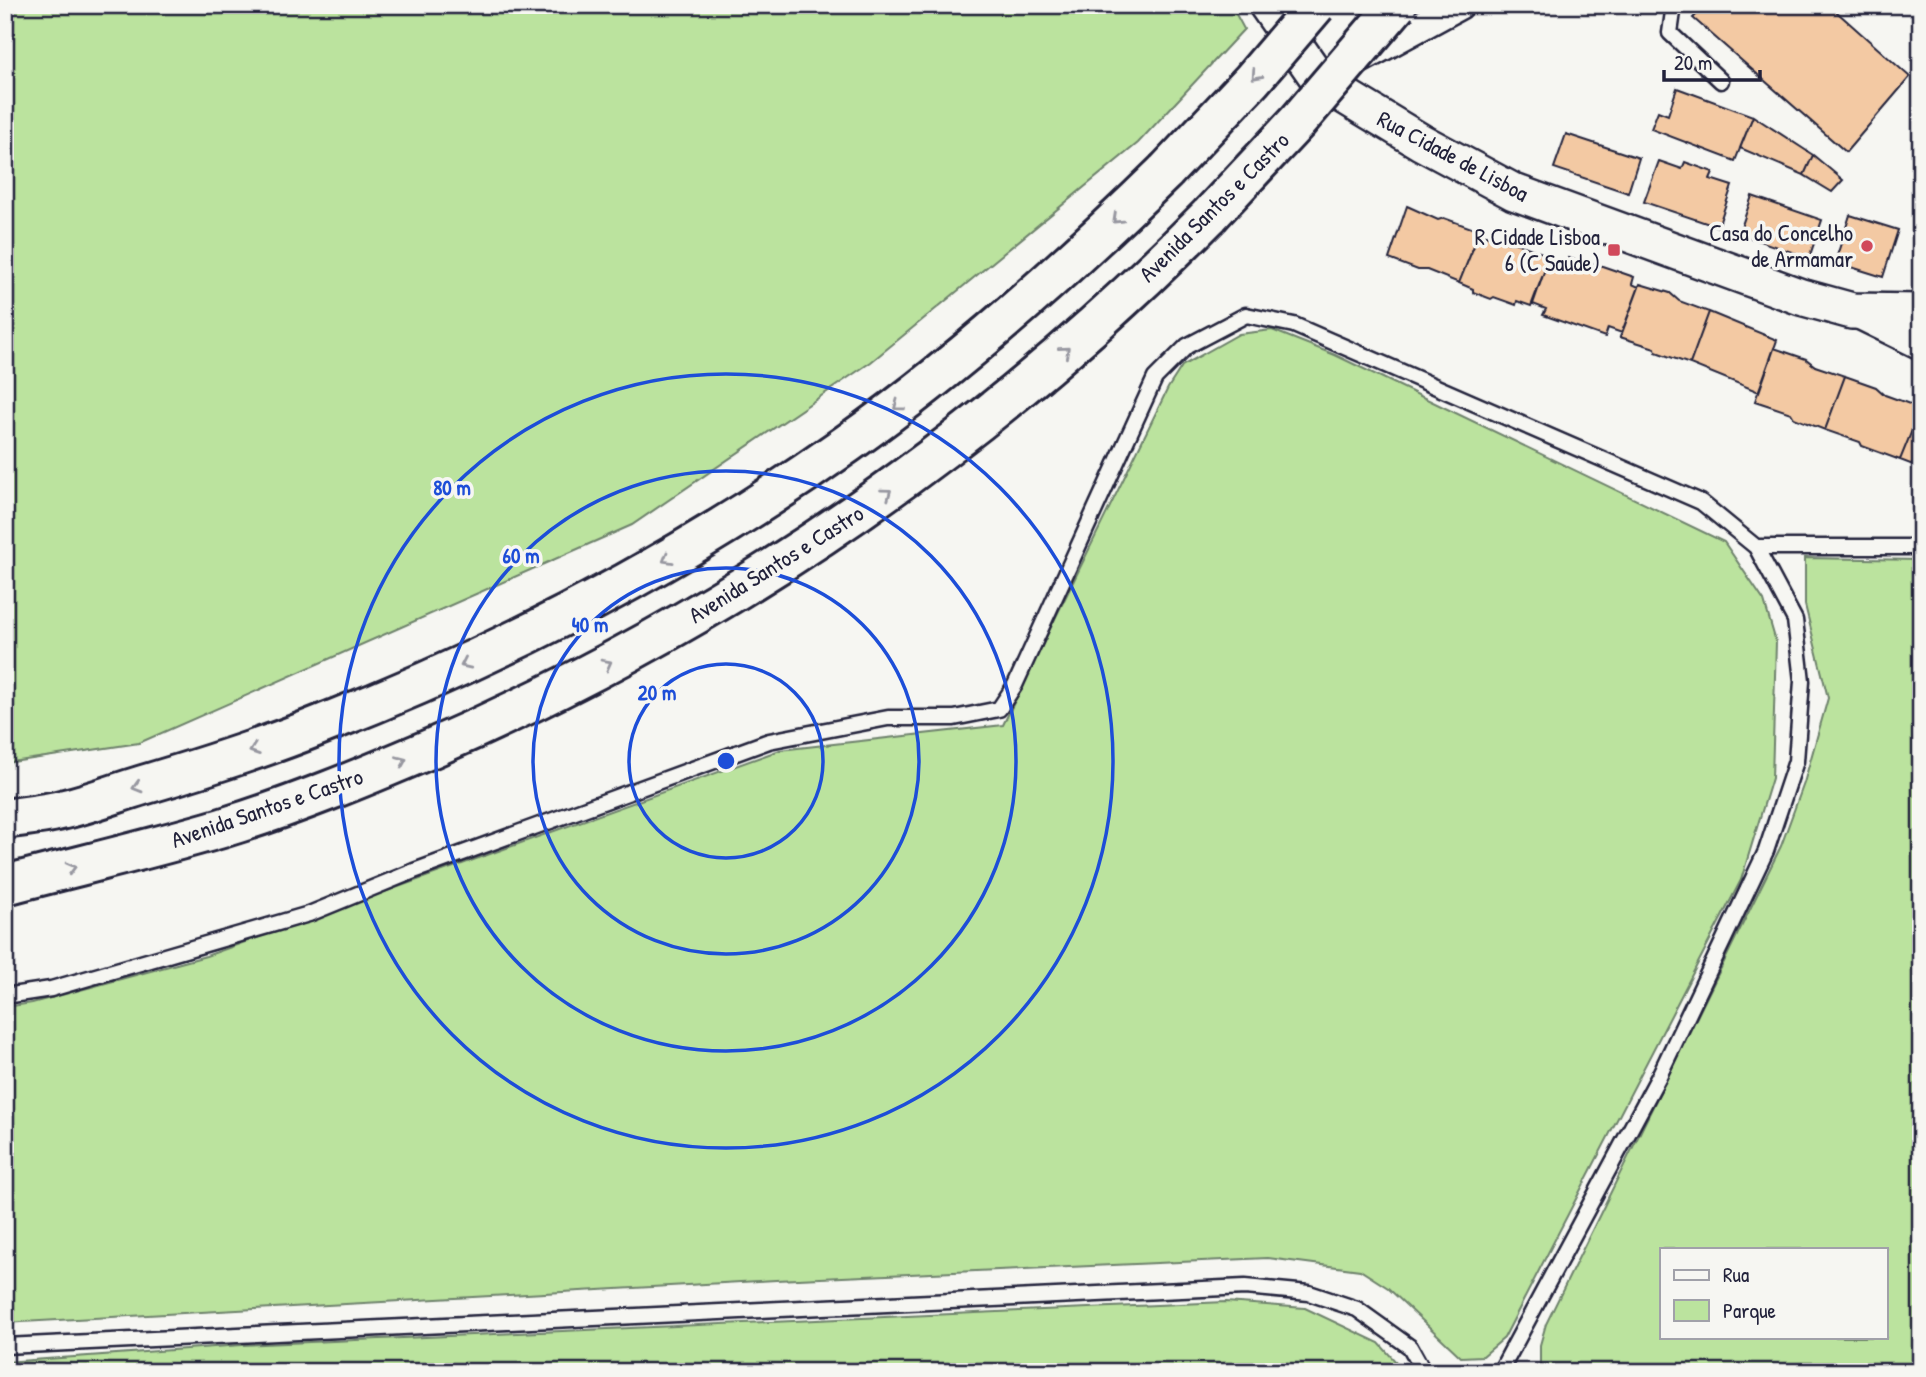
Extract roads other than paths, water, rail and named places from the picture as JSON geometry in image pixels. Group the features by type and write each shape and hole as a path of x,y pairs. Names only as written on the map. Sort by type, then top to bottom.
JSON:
{"main road":[{"path":"5,819 55,811 202,768 373,705 538,630 725,524 848,443 952,363 1059,272 1166,171 1252,79 1316,5"},
{"name":"Avenida Santos e Castro","path":"5,885 223,827 397,763 566,686 648,642 789,558 885,494 1013,395 1111,310 1209,215 1298,121 1397,5"}],"street":[{"name":"Rua Cidade de Lisboa","path":"1267,5 1320,81 1421,142 1514,192 1801,297 1852,311 1921,312"},
{"path":"1320,81 1459,5"},
{"path":"1852,311 1921,345"}],"lane":[{"path":"1674,5 1670,33 1721,81"},
{"path":"5,996 51,989 309,914 414,871 769,741 888,718 954,718 999,709 1016,685 1155,378 1187,346 1246,315 1294,325 1702,502 1756,547 1795,620 1802,681 1796,761 1766,851 1660,1076 1500,1372"},
{"path":"1756,547 1921,547"},
{"path":"5,1346 1245,1287 1309,1293 1356,1309 1410,1347 1424,1372"}],"place":[{"name":"Casa do Concelho de Armamar","path":"1867,246"},
{"name":"R Cidade Lisboa 6 (C Saude)","path":"1614,250"}]}
